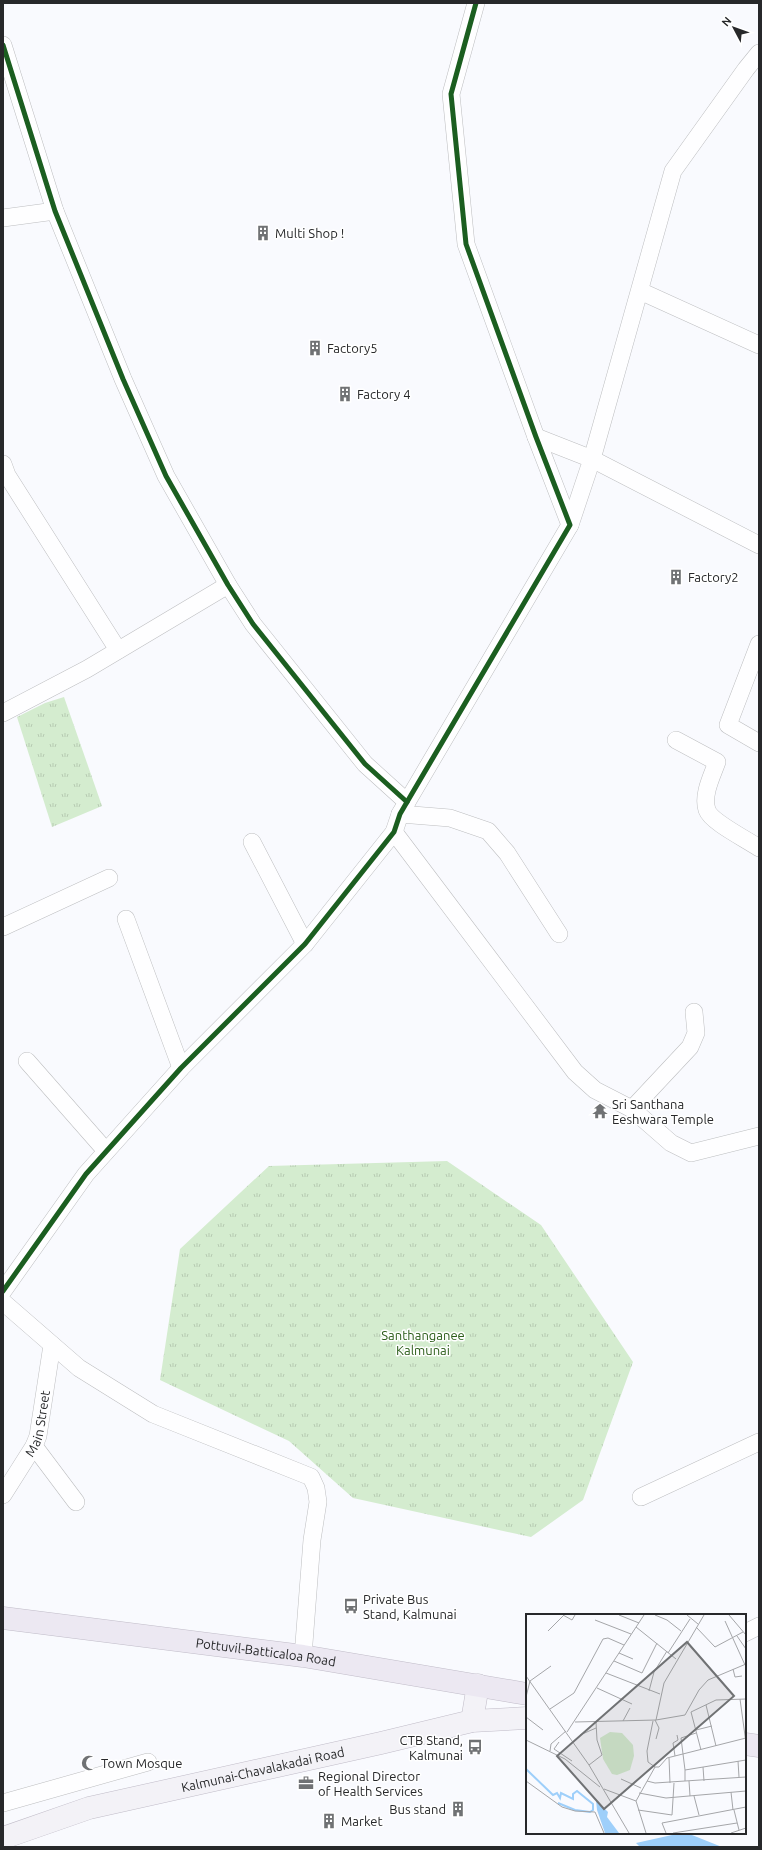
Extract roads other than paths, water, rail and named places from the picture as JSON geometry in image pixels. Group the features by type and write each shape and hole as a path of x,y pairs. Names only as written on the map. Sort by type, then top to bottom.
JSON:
{"highway":[{"name":"Pottuvil-Batticaloa Road","path":"3,1618 303,1656 526,1694"},
{"path":"746,1744 759,1746"}],"main road":[{"path":"472,1721 478,1685"},
{"name":"Kalmunai-Chavalakadai Road","path":"3,1838 89,1808 381,1743 472,1721 526,1718"}],"street":[{"path":"476,3 451,94 466,244 536,437 570,525"},
{"path":"3,45 54,211 123,379 166,476 252,624 326,718 404,808 450,818 488,831 507,853 559,934"},
{"path":"3,1291 86,1174 181,1068 305,944 394,832 404,808 570,525 592,460 673,171 759,53"},
{"path":"3,218 54,211"},
{"path":"640,291 759,345"},
{"path":"536,437 592,460 759,545"},
{"path":"3,464 7,475 118,650"},
{"path":"3,713 118,650 228,585"},
{"path":"759,644 728,725 759,743"},
{"path":"676,740 717,762 706,792 707,810 713,818 759,848"},
{"path":"394,832 575,1072 595,1090 632,1109 671,1143 691,1153 759,1136"},
{"path":"252,842 305,944"},
{"path":"3,927 109,878"},
{"path":"126,919 181,1068"},
{"path":"632,1109 690,1047 696,1033 694,1012"},
{"path":"27,1061 106,1151"},
{"path":"3,1302 79,1368 153,1414 311,1477 316,1488 318,1502 312,1540 303,1656"},
{"name":"Main Street","path":"3,1495 34,1446 38,1436 52,1345"},
{"path":"641,1497 759,1442"},
{"path":"34,1446 76,1502"},
{"path":"746,1632 759,1626"},
{"path":"3,1803 148,1762"}],"water":[{"path":"676,1834 690,1834 722,1847 640,1847 636,1843"}],"place":[{"name":"Multi Shop !","path":"263,233"},
{"name":"Factory5","path":"315,348"},
{"name":"Factory 4","path":"345,394"},
{"name":"Factory2","path":"676,577"},
{"name":"Sri Santhana Eeshwara Temple","path":"600,1111"},
{"name":"Private Bus Stand, Kalmunai","path":"351,1606"},
{"name":"CTB Stand, Kalmunai","path":"475,1747"},
{"name":"Town Mosque","path":"89,1763"},
{"name":"Regional Director of Health Services","path":"306,1783"},
{"name":"Bus stand","path":"458,1809"},
{"name":"Market","path":"329,1821"}],"park label":[{"name":"Santhanganee Kalmunai","path":"423,1342"}]}
